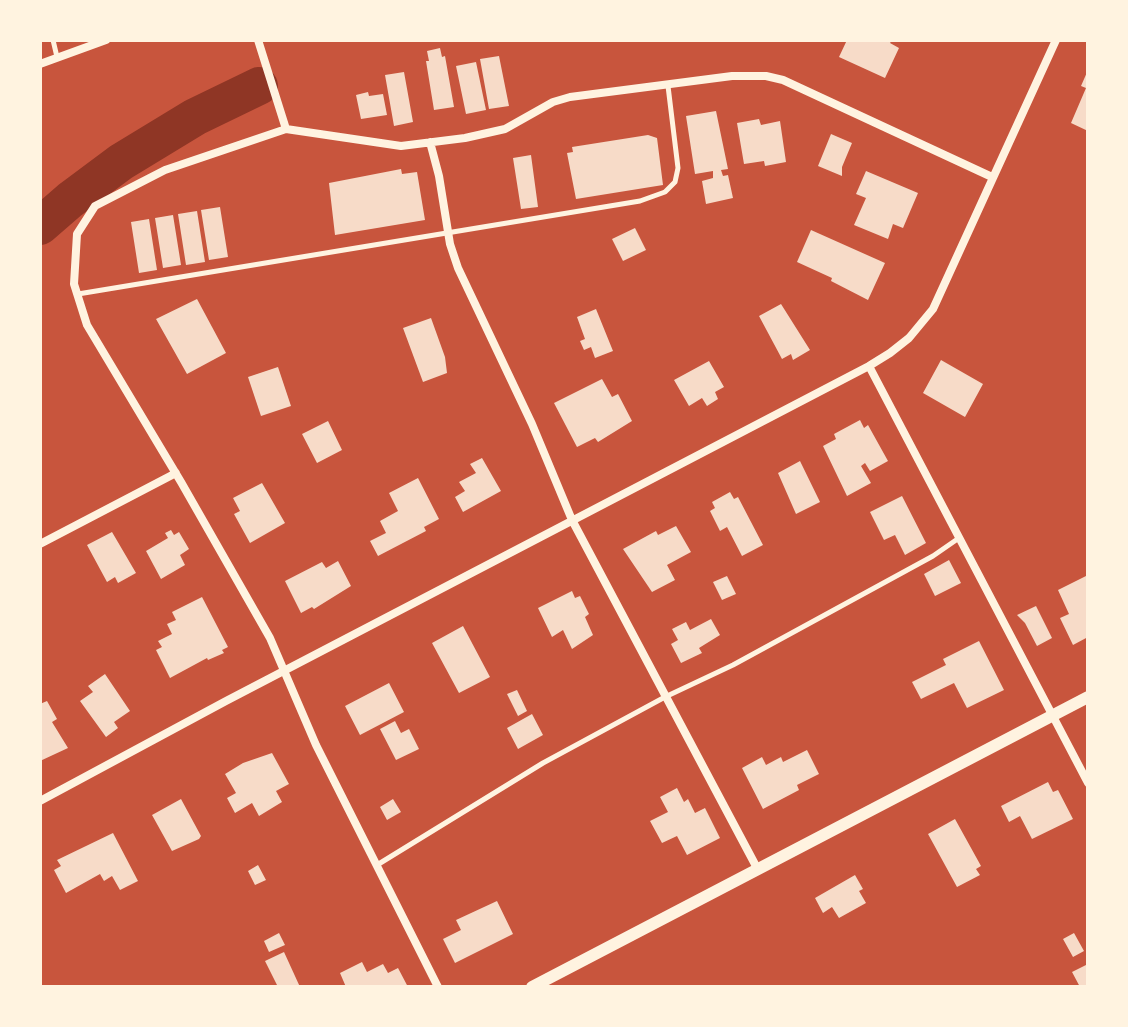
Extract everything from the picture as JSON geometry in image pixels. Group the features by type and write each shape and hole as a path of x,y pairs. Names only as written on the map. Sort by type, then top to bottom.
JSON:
{"street":[{"path":"40,64 106,40"},
{"path":"258,40 286,129"},
{"path":"40,801 869,366 909,338 933,309 1056,40"},
{"path":"438,987 316,745 270,638 87,325 74,284 77,234 95,206 165,170 286,129 401,146 465,138 505,129 553,102 570,97 732,76 766,76 783,80 992,177"},
{"path":"430,142 458,268 532,424 572,520 757,868"},
{"path":"869,366 1088,783"},
{"path":"40,544 176,473"},
{"path":"532,987 1088,697"}],"lane":[{"path":"53,40 57,57"},
{"path":"77,294 640,201 665,192 675,182 678,168 668,86"},
{"path":"377,865 519,776 665,697 733,665 933,556 959,538"}],"building":[{"path":"847,40 892,40 890,43 899,48 885,78 839,57"},
{"path":"440,48 442,57 445,56 454,107 434,110 426,61 429,61 427,51"},
{"path":"499,56 509,106 489,109 480,59"},
{"path":"476,62 486,110 466,114 456,66"},
{"path":"1088,70 1088,131 1071,123 1086,88 1081,86"},
{"path":"404,72 413,122 394,126 385,75"},
{"path":"368,92 369,96 383,94 387,115 361,119 356,95"},
{"path":"716,111 728,169 721,170 723,176 728,175 733,198 706,204 702,181 713,178 713,171 695,174 686,116"},
{"path":"759,119 761,125 780,121 786,162 765,166 764,161 744,164 737,123"},
{"path":"831,134 852,143 842,167 842,176 818,166"},
{"path":"648,135 657,138 663,185 576,199 567,153 573,152 572,147"},
{"path":"531,155 538,207 521,209 513,158"},
{"path":"401,169 402,174 417,172 425,220 335,235 329,183"},
{"path":"866,171 918,193 903,228 893,224 888,239 854,225 866,198 856,194"},
{"path":"220,207 228,257 209,260 201,210"},
{"path":"197,211 205,262 186,265 178,214"},
{"path":"173,215 181,265 163,268 155,218"},
{"path":"149,219 157,270 139,273 131,222"},
{"path":"635,228 646,250 623,261 612,239"},
{"path":"811,230 885,263 868,300 831,281 832,278 797,262"},
{"path":"197,299 226,353 187,374 156,319"},
{"path":"781,304 810,350 793,360 791,354 782,359 759,316"},
{"path":"596,309 613,351 595,358 591,347 584,350 580,341 585,339 577,317"},
{"path":"431,318 445,357 447,373 423,382 403,328"},
{"path":"941,360 983,384 965,417 923,393"},
{"path":"709,361 724,387 715,392 718,399 707,406 702,398 689,406 674,380"},
{"path":"278,367 291,406 261,416 248,377"},
{"path":"602,379 612,397 618,394 632,421 598,442 595,438 577,447 554,403"},
{"path":"860,420 864,428 868,425 888,461 870,471 865,463 861,466 871,483 847,496 823,446 836,439 834,434"},
{"path":"328,421 342,450 317,463 302,434"},
{"path":"482,458 501,491 463,512 455,497 465,491 459,482 476,473 470,464"},
{"path":"800,461 820,502 796,514 778,473"},
{"path":"418,478 439,519 424,527 426,531 378,556 370,541 386,533 380,521 398,511 389,493"},
{"path":"262,483 285,523 250,543 234,514 240,511 233,498"},
{"path":"730,492 734,499 738,497 763,545 742,556 727,527 720,531 710,511 715,508 712,502"},
{"path":"902,496 926,543 905,555 895,535 884,540 870,512"},
{"path":"676,526 691,552 667,565 675,580 652,592 623,549 656,531 658,535"},
{"path":"171,530 174,535 179,532 189,549 180,555 185,565 161,579 146,551 168,538 165,533"},
{"path":"112,532 136,573 118,583 115,577 107,582 87,545"},
{"path":"949,560 961,583 935,596 924,574"},
{"path":"338,561 351,586 314,609 312,607 301,613 285,581 322,562 326,568"},
{"path":"1088,575 1088,637 1073,645 1060,618 1069,614 1058,590"},
{"path":"727,576 736,594 722,600 713,582"},
{"path":"572,591 575,598 580,596 589,614 585,617 593,635 572,649 563,630 552,637 538,608"},
{"path":"202,597 228,647 222,650 224,653 207,658 170,678 156,650 162,647 158,641 172,634 167,624 176,620 172,612"},
{"path":"1036,606 1052,638 1037,646 1017,615"},
{"path":"711,619 720,635 699,648 702,653 681,663 671,644 678,640 672,629 686,622 690,630"},
{"path":"463,626 490,677 459,693 432,643"},
{"path":"979,641 1004,690 967,708 954,683 921,699 912,682 946,665 943,659"},
{"path":"105,674 130,711 114,722 118,728 106,737 80,701 93,692 88,686"},
{"path":"389,683 404,712 360,735 345,706"},
{"path":"517,690 527,711 518,716 507,694"},
{"path":"47,701 57,719 52,722 68,748 40,761 40,704"},
{"path":"532,714 543,735 518,749 507,728"},
{"path":"395,721 401,733 409,729 419,749 396,760 380,729"},
{"path":"807,750 819,774 797,785 799,790 763,809 742,768 762,757 766,765 781,757 783,762"},
{"path":"272,753 289,784 276,791 282,802 259,816 252,803 235,813 227,798 236,793 225,774 243,763"},
{"path":"1048,782 1053,792 1058,790 1073,819 1032,839 1020,816 1009,822 1001,806"},
{"path":"677,788 684,802 688,799 695,813 705,808 720,838 687,855 677,836 662,843 650,821 668,812 660,797"},
{"path":"181,799 201,836 172,851 152,815"},
{"path":"393,799 401,812 387,820 380,807"},
{"path":"955,819 981,866 976,869 980,875 957,887 928,834"},
{"path":"113,833 138,881 120,890 112,876 104,881 100,874 66,893 54,870 61,866 57,860"},
{"path":"258,865 266,880 255,885 248,871"},
{"path":"855,875 866,903 839,918 832,907 823,913 815,898"},
{"path":"497,901 513,934 455,963 443,939 461,930 456,920"},
{"path":"279,933 285,945 269,952 264,941"},
{"path":"1074,933 1084,951 1073,957 1063,939"},
{"path":"284,952 300,987 278,987 265,961"},
{"path":"362,962 367,972 383,964 388,973 398,968 408,987 346,987 340,973"},
{"path":"1088,964 1088,987 1080,987 1072,972"}],"waterway":[{"path":"40,226 121,162 195,117 259,86"}]}
